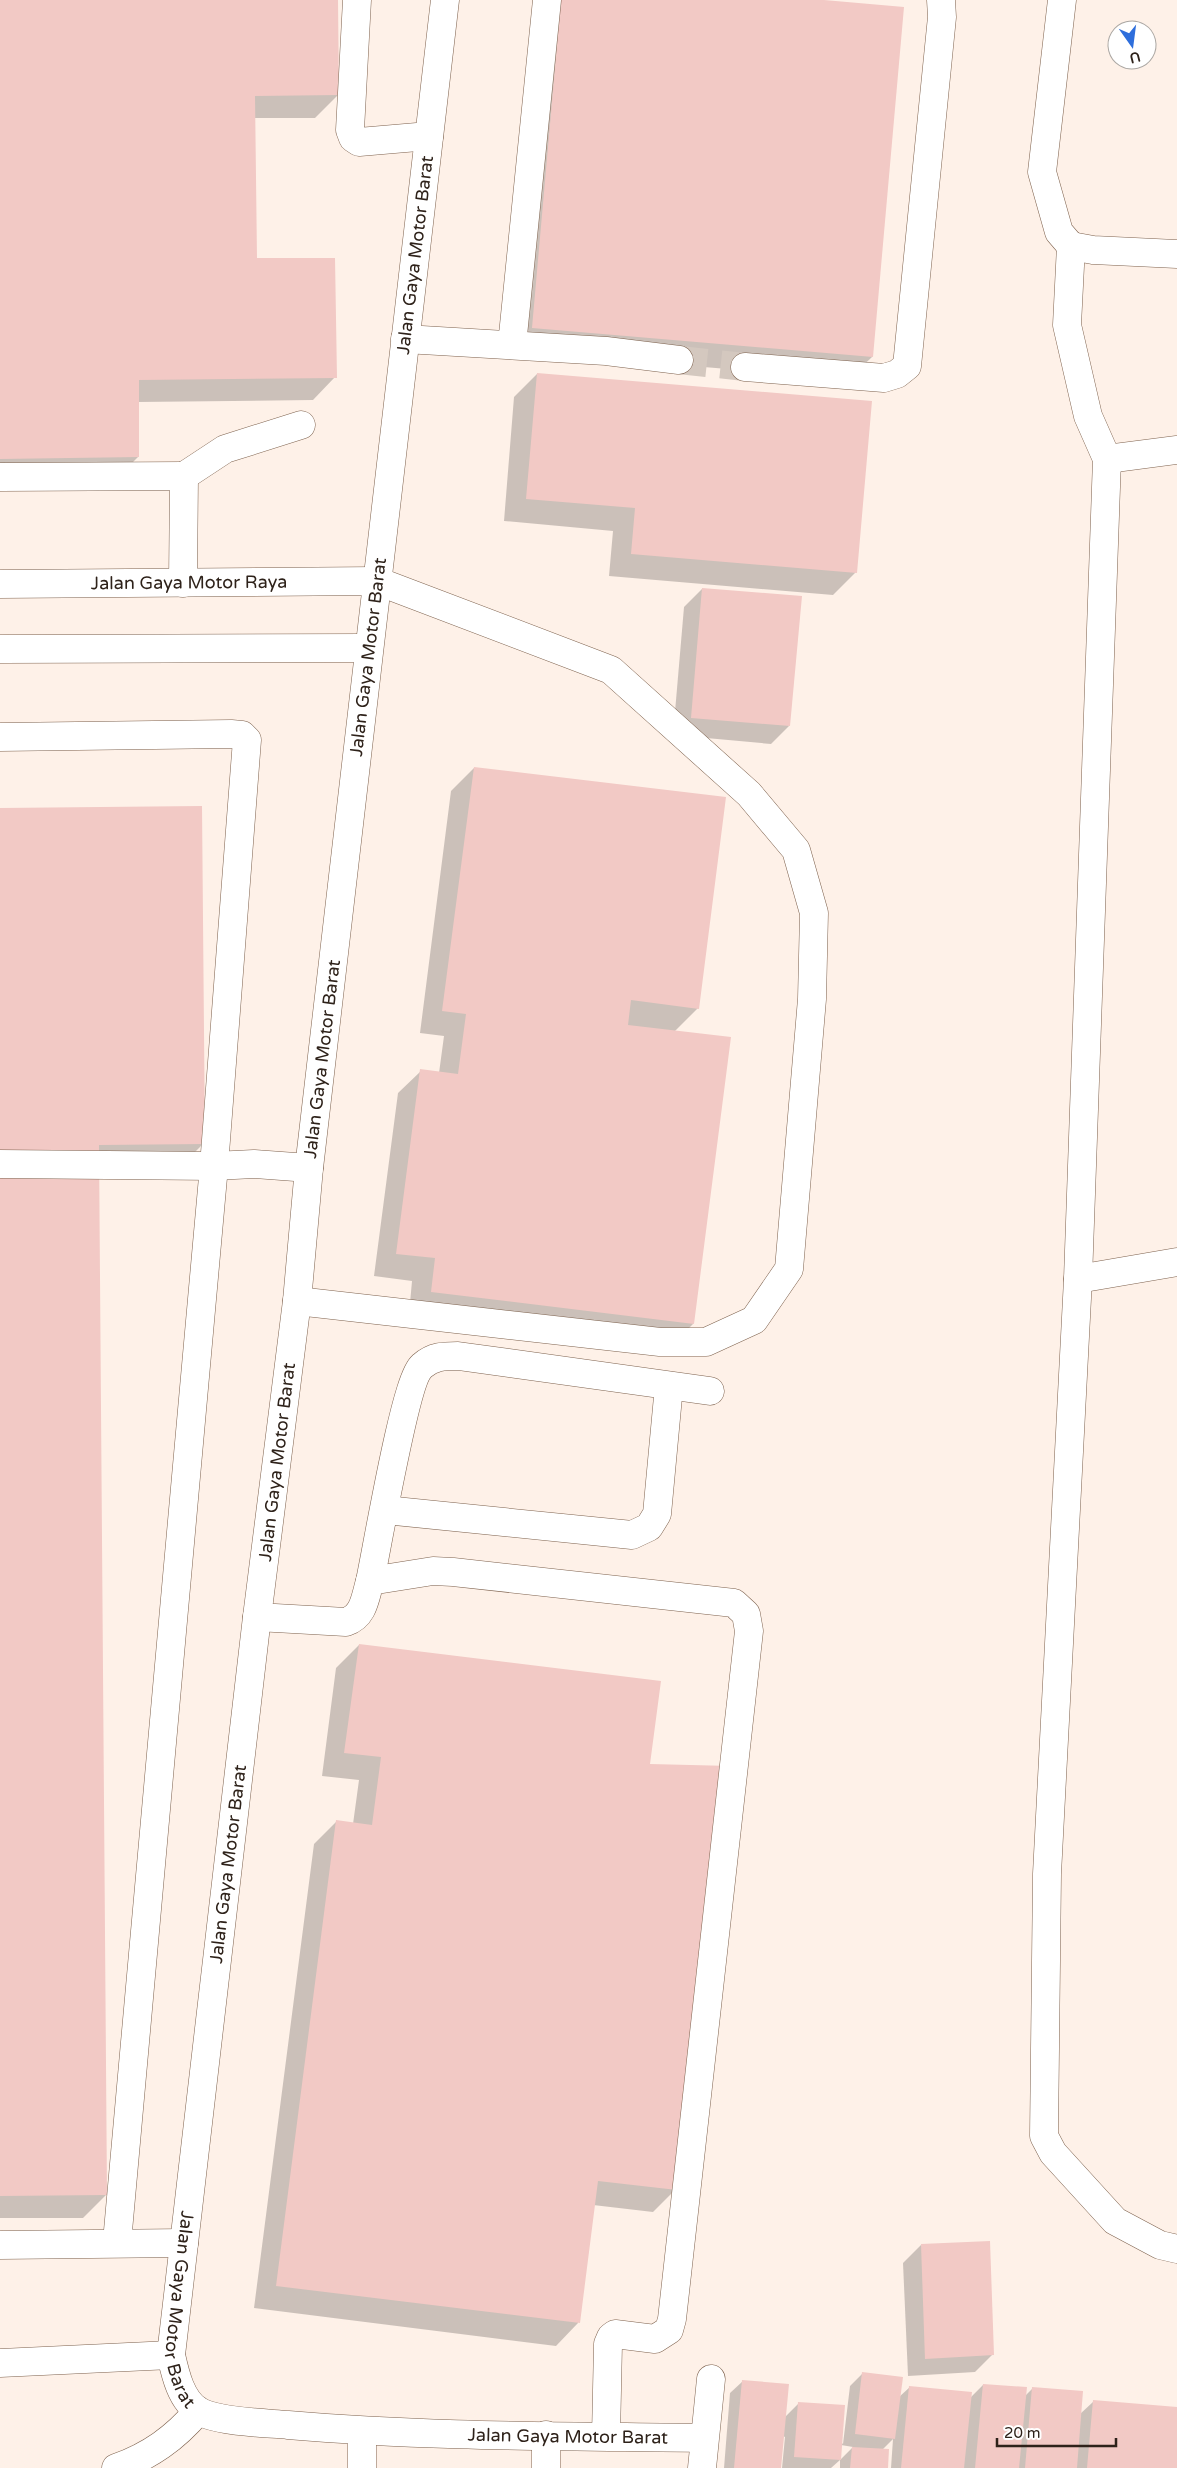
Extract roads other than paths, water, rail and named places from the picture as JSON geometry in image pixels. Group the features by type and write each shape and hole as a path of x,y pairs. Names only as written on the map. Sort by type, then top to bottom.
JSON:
{"street":[{"path":"357,0 350,130 353,138 359,142 429,136"},
{"name":"Jalan Gaya Motor Barat","path":"445,0 309,1168 298,1301 257,1617 171,2355 175,2376 186,2397 198,2411 239,2420 362,2431 704,2438"},
{"path":"512,345 547,0"},
{"path":"745,367 884,378 897,374 908,366 941,27 941,0"},
{"path":"1062,0 1042,172 1044,185 1059,232 1071,246 1093,250 1177,254"},
{"path":"1071,246 1067,325 1088,416 1107,460 1078,1279 1048,1874 1044,2136 1052,2153 1115,2221 1160,2245 1177,2249"},
{"path":"405,339 606,351 679,360"},
{"path":"0,477 184,476 225,449 301,425"},
{"path":"1107,460 1177,450"},
{"path":"184,476 184,583"},
{"path":"298,1301 660,1342 706,1342 754,1320 789,1269 812,999 814,914 796,850 749,794 611,670 377,581"},
{"name":"Jalan Gaya Motor Raya","path":"0,584 377,581"},
{"path":"0,649 369,648"},
{"path":"0,737 231,734 242,735 247,740 214,1166 117,2242"},
{"path":"0,1164 214,1166 254,1164 309,1168"},
{"path":"1078,1279 1177,1262"},
{"path":"257,1617 346,1622 356,1619 362,1608 370,1581 408,1396 420,1367 436,1357 458,1356 710,1391"},
{"path":"385,1510 632,1535 649,1527 657,1514 669,1386"},
{"path":"370,1581 433,1571 453,1572 734,1603 746,1614 750,1631 672,2319 669,2330 655,2338 615,2334 611,2337 608,2344 606,2436"},
{"path":"0,2244 184,2243"},
{"path":"0,2363 171,2355"},
{"path":"702,2468 711,2379"},
{"path":"116,2468 155,2450 178,2434 198,2411"},
{"path":"362,2431 362,2468"},
{"path":"546,2435 546,2468"}],"tunnel":[{"path":"679,360 745,367"}]}
